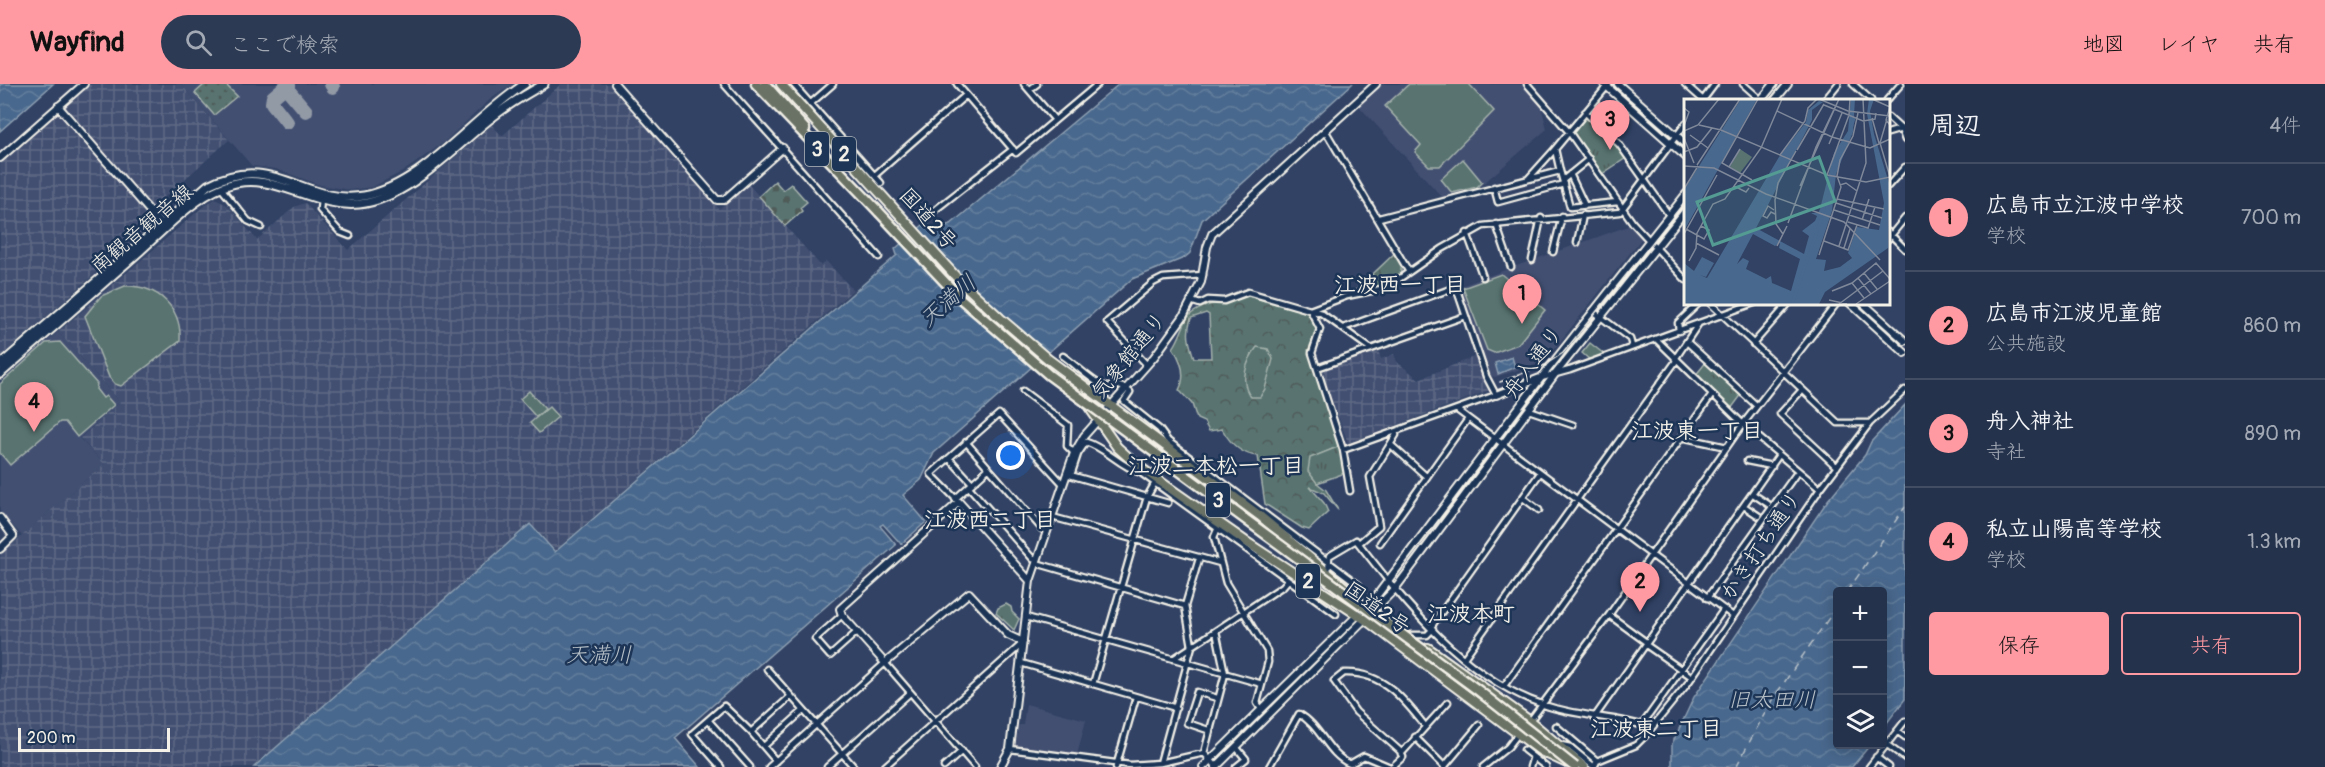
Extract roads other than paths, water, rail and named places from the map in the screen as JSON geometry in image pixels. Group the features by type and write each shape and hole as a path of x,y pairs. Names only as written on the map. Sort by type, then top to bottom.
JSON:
{"highway":[{"name":"3","path":"756,84 960,298 1041,368 1488,698 1575,767"},
{"name":"3","path":"765,84 879,212"},
{"name":"国道2号","path":"781,84 958,279 1048,359 1195,465 1371,609 1530,721 1588,767"},
{"name":"国道2号","path":"1060,368 1082,395 1097,421 1117,447 1156,482 1361,618 1518,734 1555,758 1588,767"}],"main road":[{"name":"南観音観音線","path":"0,365 208,185 240,174 275,176 318,192 347,197 366,195 385,189 414,172 525,84"},
{"name":"南観音観音線","path":"0,374 184,212 221,188 245,182 267,182 321,200 355,205 392,195 430,169 503,109 544,84"}],"street":[{"path":"0,158 84,84"},
{"path":"615,84 717,200 724,200 783,148"},
{"path":"724,84 879,257"},
{"path":"793,84 881,183"},
{"path":"810,104 833,84"},
{"path":"957,84 1016,153 1098,84"},
{"path":"1024,84 1055,120"},
{"path":"1029,90 1037,84"},
{"name":"気象館通り","path":"1010,749 1030,581 1069,475 1074,453 1097,421 1147,365 1174,330 1203,275 1207,248 1212,234 1324,129 1376,84"},
{"path":"1527,84 1569,132 1623,209 1655,248 1684,278"},
{"path":"1618,84 1684,142"},
{"path":"1685,84 1702,99"},
{"path":"1704,99 1715,84"},
{"path":"1743,84 1760,99"},
{"path":"1762,99 1774,84"},
{"path":"1775,99 1788,84"},
{"path":"1826,99 1838,84"},
{"path":"1853,84 1870,99"},
{"path":"1888,99 1901,84"},
{"path":"1528,179 1607,85 1684,155"},
{"path":"875,175 966,95"},
{"path":"58,106 162,224"},
{"path":"1586,112 1619,144 1669,215"},
{"path":"1890,118 1903,128 1905,140"},
{"path":"1310,310 1347,296 1386,288 1467,233 1496,224 1623,209 1684,126"},
{"path":"1324,129 1379,218 1409,272"},
{"path":"935,210 1013,149"},
{"path":"1555,149 1570,207 1618,202"},
{"path":"1494,187 1498,202 1563,182 1589,159"},
{"path":"1890,184 1905,167"},
{"path":"1379,218 1560,171"},
{"path":"1570,174 1585,206"},
{"path":"221,188 248,221 261,227"},
{"name":"舟入通り","path":"1371,609 1541,378 1684,196"},
{"path":"321,200 320,210 340,232 350,236"},
{"name":"舟入通り","path":"1371,609 1395,589 1556,373 1684,212"},
{"path":"1577,243 1583,215"},
{"path":"1553,252 1562,216"},
{"path":"1532,260 1541,218"},
{"path":"1905,218 1890,235 1905,249"},
{"path":"1496,224 1511,267"},
{"path":"1467,233 1483,277"},
{"path":"1147,365 1107,322 1153,283 1163,278 1203,275"},
{"path":"1343,328 1456,287 1496,395"},
{"path":"1191,301 1200,304 1208,300 1224,301 1248,292 1321,313 1371,349"},
{"path":"1679,331 1678,323 1698,304"},
{"path":"1711,304 1801,391 1838,423 1870,423"},
{"path":"1343,450 1751,304"},
{"path":"1754,345 1785,304"},
{"path":"1483,767 1508,747 1543,705 1743,424 1836,304"},
{"path":"1851,304 1905,353"},
{"path":"1864,304 1905,342"},
{"path":"1310,310 1320,329 1312,353 1343,450 1350,491"},
{"path":"1593,311 1630,339 1632,346"},
{"path":"1317,368 1465,316"},
{"path":"1464,658 1578,500 1676,360 1699,323"},
{"path":"1656,339 1743,424 1820,489"},
{"path":"1687,342 1757,405"},
{"path":"1064,356 1102,385 1119,385 1130,392 1124,401 1159,429 1168,441 1195,465 1359,585"},
{"name":"かき打ち通り","path":"1597,761 1636,745 1652,728 1692,677 1820,489 1870,423 1905,390"},
{"path":"1023,391 1068,425 1067,446 1074,453"},
{"path":"1801,391 1780,414 1837,467"},
{"path":"1504,686 1712,395"},
{"path":"1457,410 1733,616"},
{"path":"1529,410 1573,425"},
{"path":"1030,581 931,474 999,414 1064,484"},
{"path":"1380,543 1468,419"},
{"path":"1359,543 1379,526 1370,477 1391,445 1396,435 1395,432"},
{"path":"1681,437 1727,447"},
{"path":"966,442 1041,529 1047,531"},
{"path":"1168,503 1069,475 1086,442 1156,482 1217,530 1336,614"},
{"path":"1391,445 1427,477"},
{"path":"1594,717 1779,455"},
{"path":"949,458 1036,561 1185,606"},
{"path":"1747,461 1772,466"},
{"path":"975,767 842,615 840,609 957,501 989,468"},
{"path":"1707,598 1798,471"},
{"path":"1409,635 1426,635 1432,628 1540,473"},
{"path":"1094,684 1147,497 1156,482"},
{"path":"1753,494 1768,504"},
{"path":"1523,498 1539,510"},
{"path":"1744,506 1759,516"},
{"path":"1052,517 1220,563"},
{"path":"0,518 13,536 0,549"},
{"path":"1217,530 1214,537 1226,583 1267,651 1268,662 1257,703 1261,709"},
{"path":"1328,574 1329,556 1356,540 1395,589 1432,628 1464,658 1489,677 1543,705 1652,728"},
{"path":"1160,763 1192,646 1185,606 1199,559"},
{"path":"1173,659 1283,586 1288,580"},
{"path":"1295,584 1309,582"},
{"path":"769,767 885,663 969,593 1008,636 1023,642 884,767"},
{"path":"1203,767 1261,709 1371,609"},
{"path":"1642,725 1724,609"},
{"path":"842,615 815,639 831,656 857,632"},
{"path":"1609,615 1692,677"},
{"path":"1026,617 1262,684"},
{"path":"1204,753 1216,767 1361,618"},
{"path":"1204,753 1225,674 1216,630"},
{"path":"1021,663 1176,708"},
{"path":"767,669 854,767"},
{"path":"1401,754 1356,712 1334,681 1344,673 1369,675 1399,694 1425,726"},
{"path":"1488,691 1486,682 1489,677"},
{"path":"1209,730 1187,723 1197,692 1217,698"},
{"path":"828,767 910,693"},
{"path":"751,732 791,696"},
{"path":"1117,765 1136,697"},
{"path":"1269,767 1299,714 1306,718 1336,757 1350,764 1364,756 1391,767 1403,757 1401,754 1448,702"},
{"path":"721,767 692,734 724,706 776,761"},
{"path":"764,746 803,711"},
{"path":"708,720 750,767"},
{"path":"1887,743 1905,721"},
{"path":"1415,737 1445,767 1479,725"},
{"path":"1556,726 1597,761 1588,767"},
{"path":"1897,731 1905,737"},
{"path":"1887,745 1905,758"},
{"path":"1236,747 1246,759 1237,767"},
{"path":"1000,767 1010,749 1117,765 1160,763 1204,753"},
{"path":"1869,767 1882,749"},
{"path":"1524,750 1546,767"},
{"path":"944,767 962,751"},
{"path":"1530,767 1533,757"},
{"path":"1876,757 1889,767"},
{"path":"1555,758 1557,767"}],"water":[{"path":"0,84 53,84 0,131"},
{"name":"天満川","path":"1119,84 1352,84 1202,220 1190,253 1184,258 1132,279 934,453 921,480 903,495 926,522 901,544 883,524 880,526 896,545 675,738 700,767 254,767 530,524 555,552 897,255 895,249 924,224 936,228 951,224"},
{"path":"1512,357 1515,367 1498,374 1495,363"},
{"name":"旧太田川","path":"1905,405 1905,699 1887,723 1887,587 1833,587 1833,749 1867,749 1852,767 1672,767 1672,744 1694,697 1828,500 1865,455 1871,442"}],"tram line":[{"path":"1770,99 1783,84"},
{"path":"1500,382 1545,365 1563,353 1684,203"}],"place":[{"name":"舟入神社","path":"1610,150"},
{"name":"広島市立江波中学校","path":"1522,324"},
{"name":"私立山陽高等学校","path":"34,432"},
{"name":"広島市江波児童館","path":"1640,612"}],"district":[{"name":"江波西一丁目","path":"1400,285"},
{"name":"江波東一丁目","path":"1697,431"},
{"name":"江波二本松一丁目","path":"1216,466"},
{"name":"江波西二丁目","path":"990,520"},
{"name":"江波本町","path":"1471,614"},
{"name":"江波東二丁目","path":"1656,729"}]}
